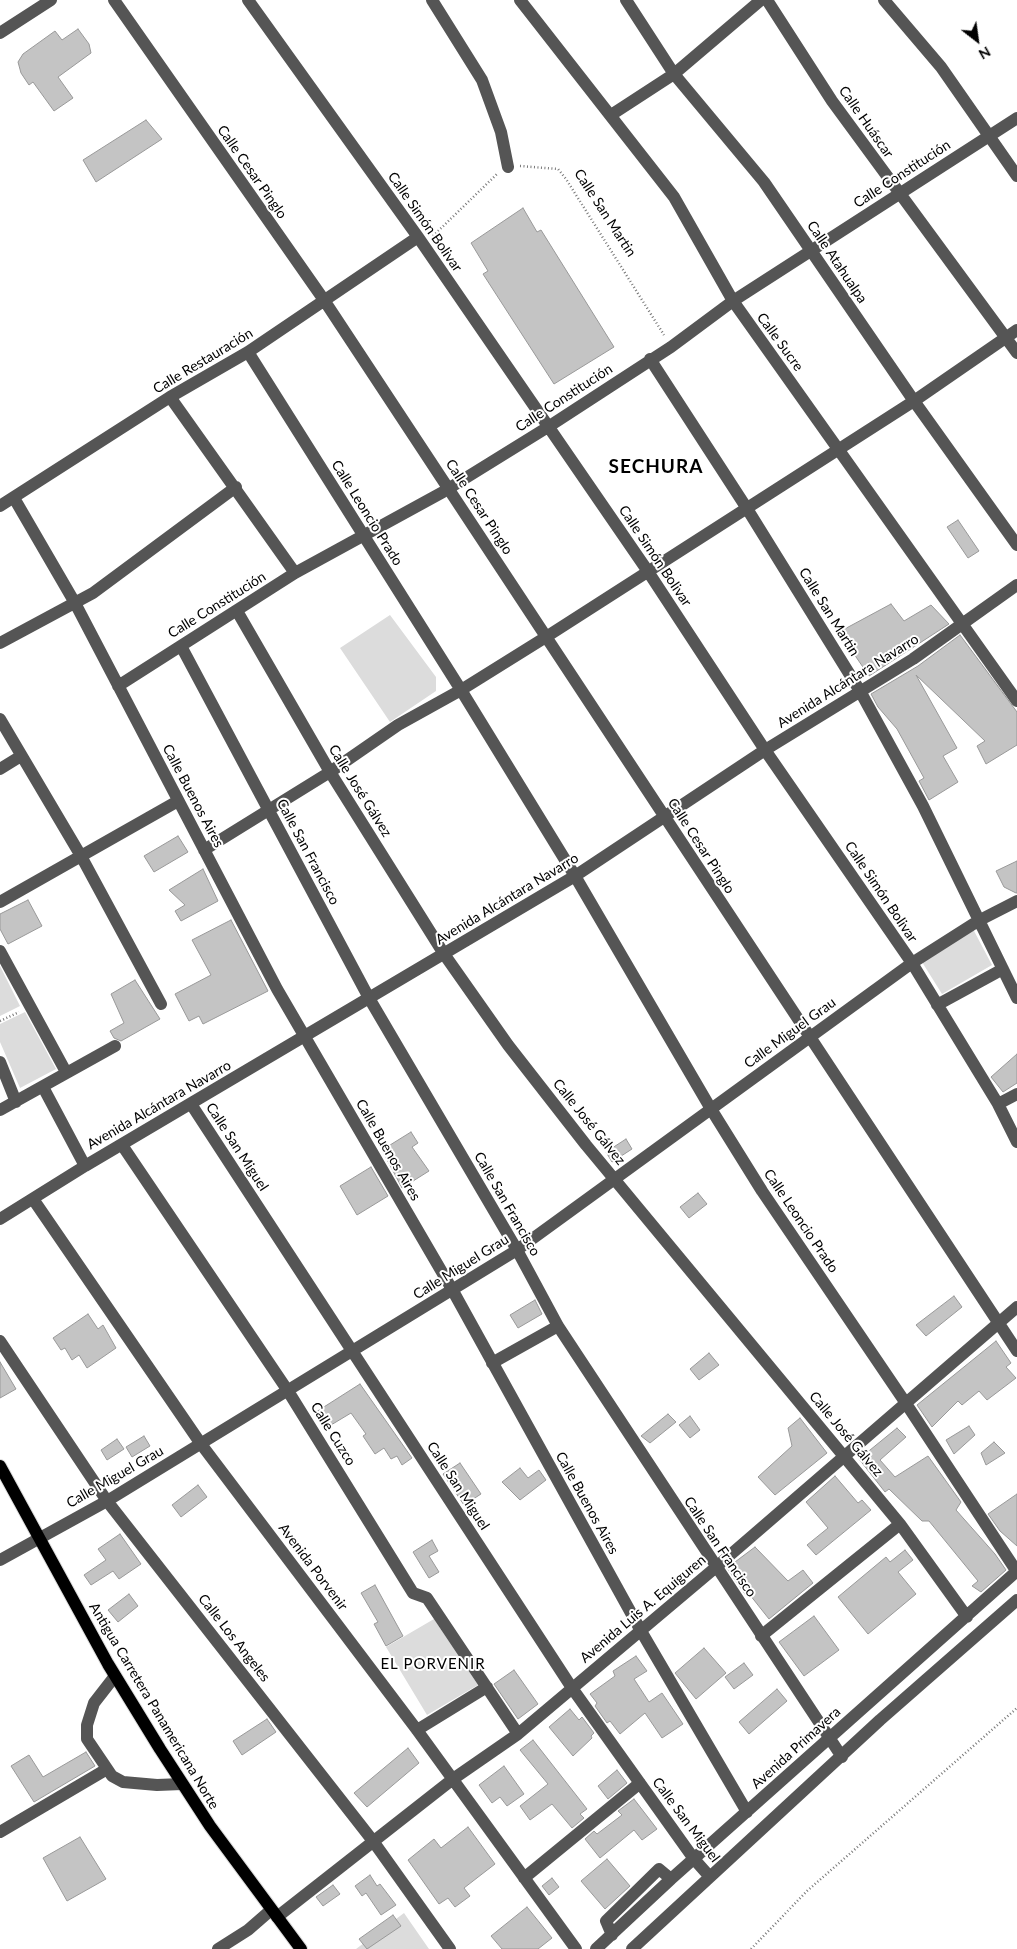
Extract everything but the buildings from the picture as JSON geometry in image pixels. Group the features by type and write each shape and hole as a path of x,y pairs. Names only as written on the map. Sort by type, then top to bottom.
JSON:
{"main road":[{"name":"Antigua Carretera Panamericana Norte","path":"0,1466 115,1676 182,1784 210,1826 301,1949"}],"street":[{"path":"0,33 51,0"},
{"name":"Calle Cesar Pinglo","path":"114,0 324,300 809,1039 1017,1351"},
{"name":"Calle Simón Bolivar","path":"248,0 420,241 548,426 912,963 998,1104 1017,1142"},
{"path":"432,0 482,80 501,132 508,167"},
{"name":"Calle Sucre","path":"520,0 674,197 733,302 1017,701"},
{"name":"Calle Atahualpa","path":"626,0 674,74 764,182 914,401 1017,545"},
{"path":"611,115 674,74 761,0"},
{"name":"Calle Huáscar","path":"767,0 832,101 1017,353"},
{"path":"884,0 941,67 1017,176"},
{"name":"Calle Constitución","path":"118,686 295,573 449,489 671,346 733,302 898,193 1017,118"},
{"name":"Calle Restauración","path":"0,506 170,397 248,352 324,300 420,241"},
{"path":"204,850 267,809 330,772 398,725 461,690 546,637 647,570 914,401 1017,330"},
{"name":"Calle Leoncio Prado","path":"248,352 461,690 575,876 711,1109 762,1191 906,1402 1017,1571"},
{"name":"Calle San Martin","path":"650,359 746,507 860,691 923,806 1017,998"},
{"path":"170,397 236,487 295,573"},
{"path":"0,643 93,593 236,487"},
{"name":"Calle Buenos Aires","path":"14,498 75,603 277,989 453,1291 641,1631 747,1812"},
{"name":"Avenida Alcántara Navarro","path":"0,1218 575,876 766,750 913,659 1017,585"},
{"name":"Calle José Gálvez","path":"237,611 330,772 444,954 508,1045 616,1180 900,1524 967,1616"},
{"name":"Calle San Francisco","path":"181,646 369,998 517,1250 558,1326 715,1568 842,1757"},
{"path":"0,719 81,856 161,1004"},
{"path":"0,769 21,756"},
{"path":"0,902 178,800"},
{"name":"Calle Miguel Grau","path":"0,1560 107,1501 453,1291 517,1250 616,1180 912,963 978,921 1017,902"},
{"path":"0,951 66,1072"},
{"path":"938,1005 1003,969"},
{"path":"0,1110 115,1046"},
{"path":"0,1062 16,1102"},
{"path":"43,1087 85,1166"},
{"path":"998,1104 1017,1094"},
{"name":"Calle San Miguel","path":"191,1104 572,1688 694,1859 710,1877"},
{"name":"Calle Cuzco","path":"122,1145 288,1391 413,1593 427,1598 518,1734"},
{"name":"Avenida Porvenir","path":"33,1199 200,1444 418,1730 576,1949"},
{"name":"Avenida Luis A. Equiguren","path":"218,1949 274,1913 453,1779 518,1734 715,1568 1017,1307"},
{"path":"492,1363 558,1326"},
{"name":"Calle Los Angeles","path":"0,1341 107,1501 372,1841 450,1949"},
{"path":"762,1636 900,1524"},
{"name":"Avenida Primavera","path":"596,1949 829,1737 1017,1571"},
{"path":"632,1949 1017,1600"},
{"path":"115,1676 94,1703 87,1725 87,1739 112,1776 123,1782 157,1785 182,1784"},
{"path":"418,1730 487,1687"},
{"path":"0,1832 107,1769"},
{"path":"524,1878 640,1783"}],"path":[{"path":"420,241 479,193 494,176 508,167"},
{"name":"Calle San Martin","path":"508,167 558,169 671,346"},
{"path":"0,1021 30,1007"},
{"path":"751,1949 807,1891 1017,1708"}],"shaded area":[{"path":"390,615 436,677 436,691 390,722 340,648"},
{"path":"973,929 992,965 942,994 922,962"},
{"path":"0,966 20,1006 0,1016"},
{"path":"25,1012 56,1069 20,1088 0,1042 0,1024"},
{"path":"434,1619 478,1685 427,1715 386,1647"},
{"path":"404,1913 429,1949 356,1949"}],"district":[{"name":"SECHURA","path":"656,467"},
{"name":"EL PORVENIR","path":"433,1664"}]}
